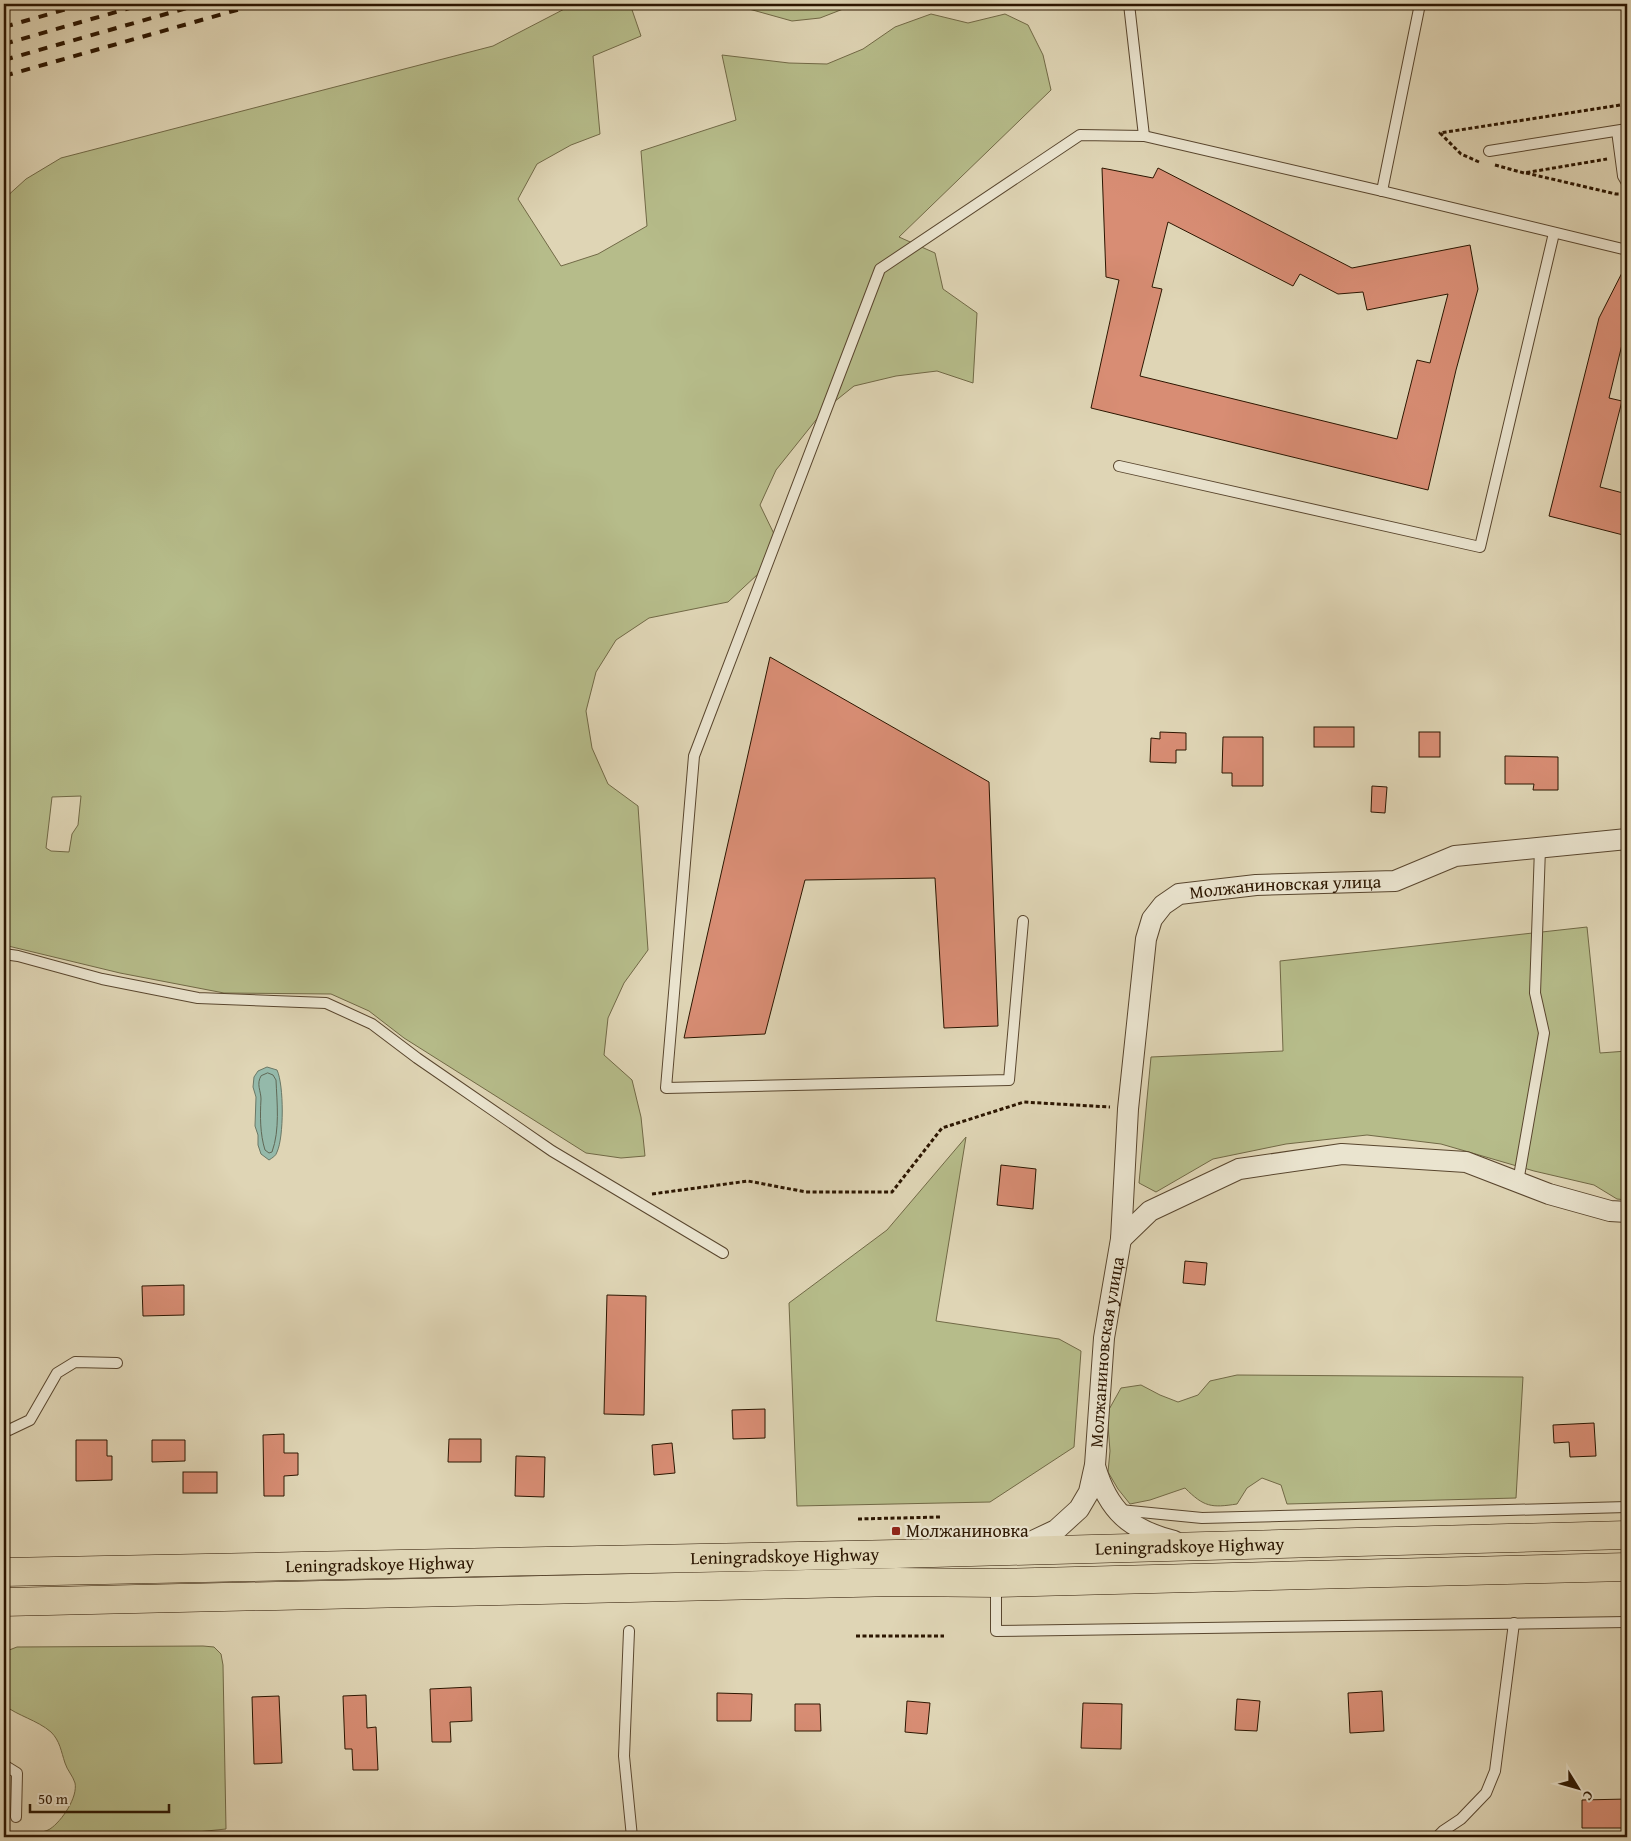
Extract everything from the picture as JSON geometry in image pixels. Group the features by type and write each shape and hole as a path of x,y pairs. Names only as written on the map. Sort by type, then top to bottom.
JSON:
{"highway":[{"name":"Leningradskoye Highway","path":"4,1572 1627,1535"},
{"name":"Leningradskoye Highway","path":"4,1602 887,1582 996,1583 1627,1567"}],"street":[{"name":"Молжаниновская улица","path":"1009,1550 1036,1541 1066,1523 1080,1509 1089,1492 1095,1464 1104,1338 1121,1239 1128,1109 1146,939 1152,918 1164,905 1179,894 1256,885 1395,881 1455,856 1627,839"},
{"name":"Молжаниновская улица","path":"1121,1239 1150,1211 1238,1169 1342,1154 1466,1162 1549,1194 1610,1211 1627,1212"},
{"name":"Молжаниновская улица","path":"1095,1464 1101,1486 1117,1510 1135,1527 1152,1535 1200,1546"}],"lane":[{"path":"1129,4 1144,136"},
{"path":"1382,191 1420,4"},
{"path":"1489,151 1627,129"},
{"path":"1616,131 1623,176 1627,183"},
{"path":"1023,921 1009,1080 666,1088 694,756 880,269 1080,136 1144,136 1627,250"},
{"path":"1119,466 1480,547 1554,233"},
{"path":"1518,1182 1544,1033 1535,993 1540,848"},
{"path":"4,954 102,978 198,998 326,1003 372,1024 417,1058 552,1151 723,1253"},
{"path":"4,1430 9,1430 30,1420 57,1373 75,1362 117,1363"},
{"path":"1117,1510 1202,1518 1627,1507"},
{"path":"996,1583 996,1631 1627,1622"},
{"path":"1438,1837 1443,1831 1461,1820 1486,1793 1495,1771 1514,1623"},
{"path":"628,1632 624,1756 632,1837"},
{"path":"4,1765 17,1773 16,1817"}],"path":[{"path":"1524,173 1616,194 1622,193"},
{"path":"630,1197 748,1181 806,1192 892,1192 942,1128 1024,1102 1128,1109"},
{"path":"858,1519 940,1517"},
{"path":"856,1636 944,1636"}],"green space":[{"path":"574,4 630,4 641,36 593,56 600,134 571,145 537,164 518,199 561,266 598,254 647,226 641,151 736,120 722,55 789,63 827,64 863,49 895,27 931,14 968,23 1005,14 1028,25 1043,55 1051,90 899,237 935,253 943,289 977,313 973,383 937,371 896,376 854,386 824,410 776,470 760,505 776,538 758,574 728,602 649,618 616,640 596,672 586,711 592,748 608,784 638,806 648,950 624,983 608,1018 604,1055 632,1080 641,1117 645,1156 621,1158 586,1153 404,1038 369,1011 331,994 224,993 120,973 4,945 4,199 26,179 61,158 493,46","holes":["81,796 78,825 72,834 69,852 51,851 46,848 52,797"]},
{"path":"731,4 856,4 820,18 792,21"},
{"path":"1587,927 1600,1053 1627,1051 1627,1200 1617,1199 1594,1185 1534,1171 1441,1144 1367,1135 1286,1144 1213,1159 1156,1192 1139,1183 1151,1057 1283,1051 1280,961"},
{"path":"966,1137 936,1321 1059,1339 1081,1351 1074,1447 990,1502 797,1506 789,1303 887,1230"},
{"path":"1237,1375 1523,1377 1516,1498 1287,1504 1281,1485 1262,1478 1247,1488 1237,1504 1208,1505 1197,1499 1185,1488 1150,1500 1130,1504 1108,1472 1110,1451 1107,1413 1121,1388 1141,1385 1178,1402 1198,1395 1210,1381"},
{"path":"17,1647 214,1647 221,1654 223,1665 226,1829 148,1837 25,1837 47,1831 55,1825 72,1802 75,1783 54,1735 40,1724 4,1705 4,1652"}],"water":[{"path":"267,1067 277,1070 281,1087 282,1111 279,1145 276,1155 269,1160 261,1154 258,1145 258,1135 255,1126 256,1097 253,1087 254,1077 258,1071"}],"building":[{"path":"1102,168 1153,178 1158,168 1352,268 1470,245 1478,289 1456,370 1428,490 1091,408 1119,280 1106,277","holes":["1168,222 1293,286 1300,274 1338,294 1363,292 1367,310 1448,294 1430,363 1417,360 1397,439 1140,376 1162,289 1152,287"]},
{"path":"1627,263 1627,324 1609,398 1622,401 1600,487 1627,494 1627,536 1549,516 1599,318"},
{"path":"770,657 989,782 998,1026 944,1028 935,878 805,880 765,1034 684,1038"},
{"path":"1314,727 1354,727 1354,747 1314,747"},
{"path":"1160,732 1186,733 1186,750 1176,750 1176,763 1150,762 1151,738 1160,739"},
{"path":"1419,732 1440,732 1440,757 1419,757"},
{"path":"1223,737 1263,737 1263,786 1232,786 1232,773 1222,773"},
{"path":"1505,756 1558,757 1558,790 1533,790 1534,784 1505,784"},
{"path":"1372,786 1387,787 1385,813 1371,812"},
{"path":"1001,1165 1036,1169 1033,1209 997,1205"},
{"path":"1185,1261 1207,1263 1205,1285 1183,1283"},
{"path":"184,1285 184,1315 143,1316 142,1286"},
{"path":"607,1295 646,1296 644,1415 604,1414"},
{"path":"765,1409 765,1438 733,1439 732,1410"},
{"path":"1594,1423 1596,1456 1570,1457 1569,1442 1554,1443 1553,1425"},
{"path":"284,1434 284,1453 298,1453 298,1475 284,1476 284,1496 264,1496 263,1435"},
{"path":"449,1439 481,1439 481,1462 448,1462"},
{"path":"76,1440 107,1440 107,1456 112,1456 112,1480 76,1481"},
{"path":"152,1440 185,1440 185,1461 152,1462"},
{"path":"672,1443 675,1473 654,1475 652,1445"},
{"path":"516,1456 545,1457 544,1497 515,1496"},
{"path":"183,1472 217,1472 217,1493 183,1493"},
{"path":"471,1687 472,1721 450,1722 451,1742 432,1742 430,1689"},
{"path":"1382,1691 1384,1731 1350,1733 1348,1693"},
{"path":"717,1693 752,1694 751,1721 717,1721"},
{"path":"366,1695 367,1728 376,1727 378,1770 353,1770 352,1749 345,1749 343,1696"},
{"path":"279,1696 282,1763 254,1764 252,1697"},
{"path":"1237,1699 1260,1701 1257,1731 1235,1730"},
{"path":"907,1701 930,1703 927,1734 905,1732"},
{"path":"1083,1703 1122,1704 1121,1749 1081,1748"},
{"path":"795,1704 820,1704 821,1731 795,1731"},
{"path":"1627,1799 1627,1828 1582,1828 1582,1800"}],"railway":[{"path":"4,27 84,4"},
{"path":"4,44 144,4"},
{"path":"4,60 201,4"},
{"path":"4,76 258,4"}],"place":[{"name":"Молжаниновка","path":"896,1531"}]}
